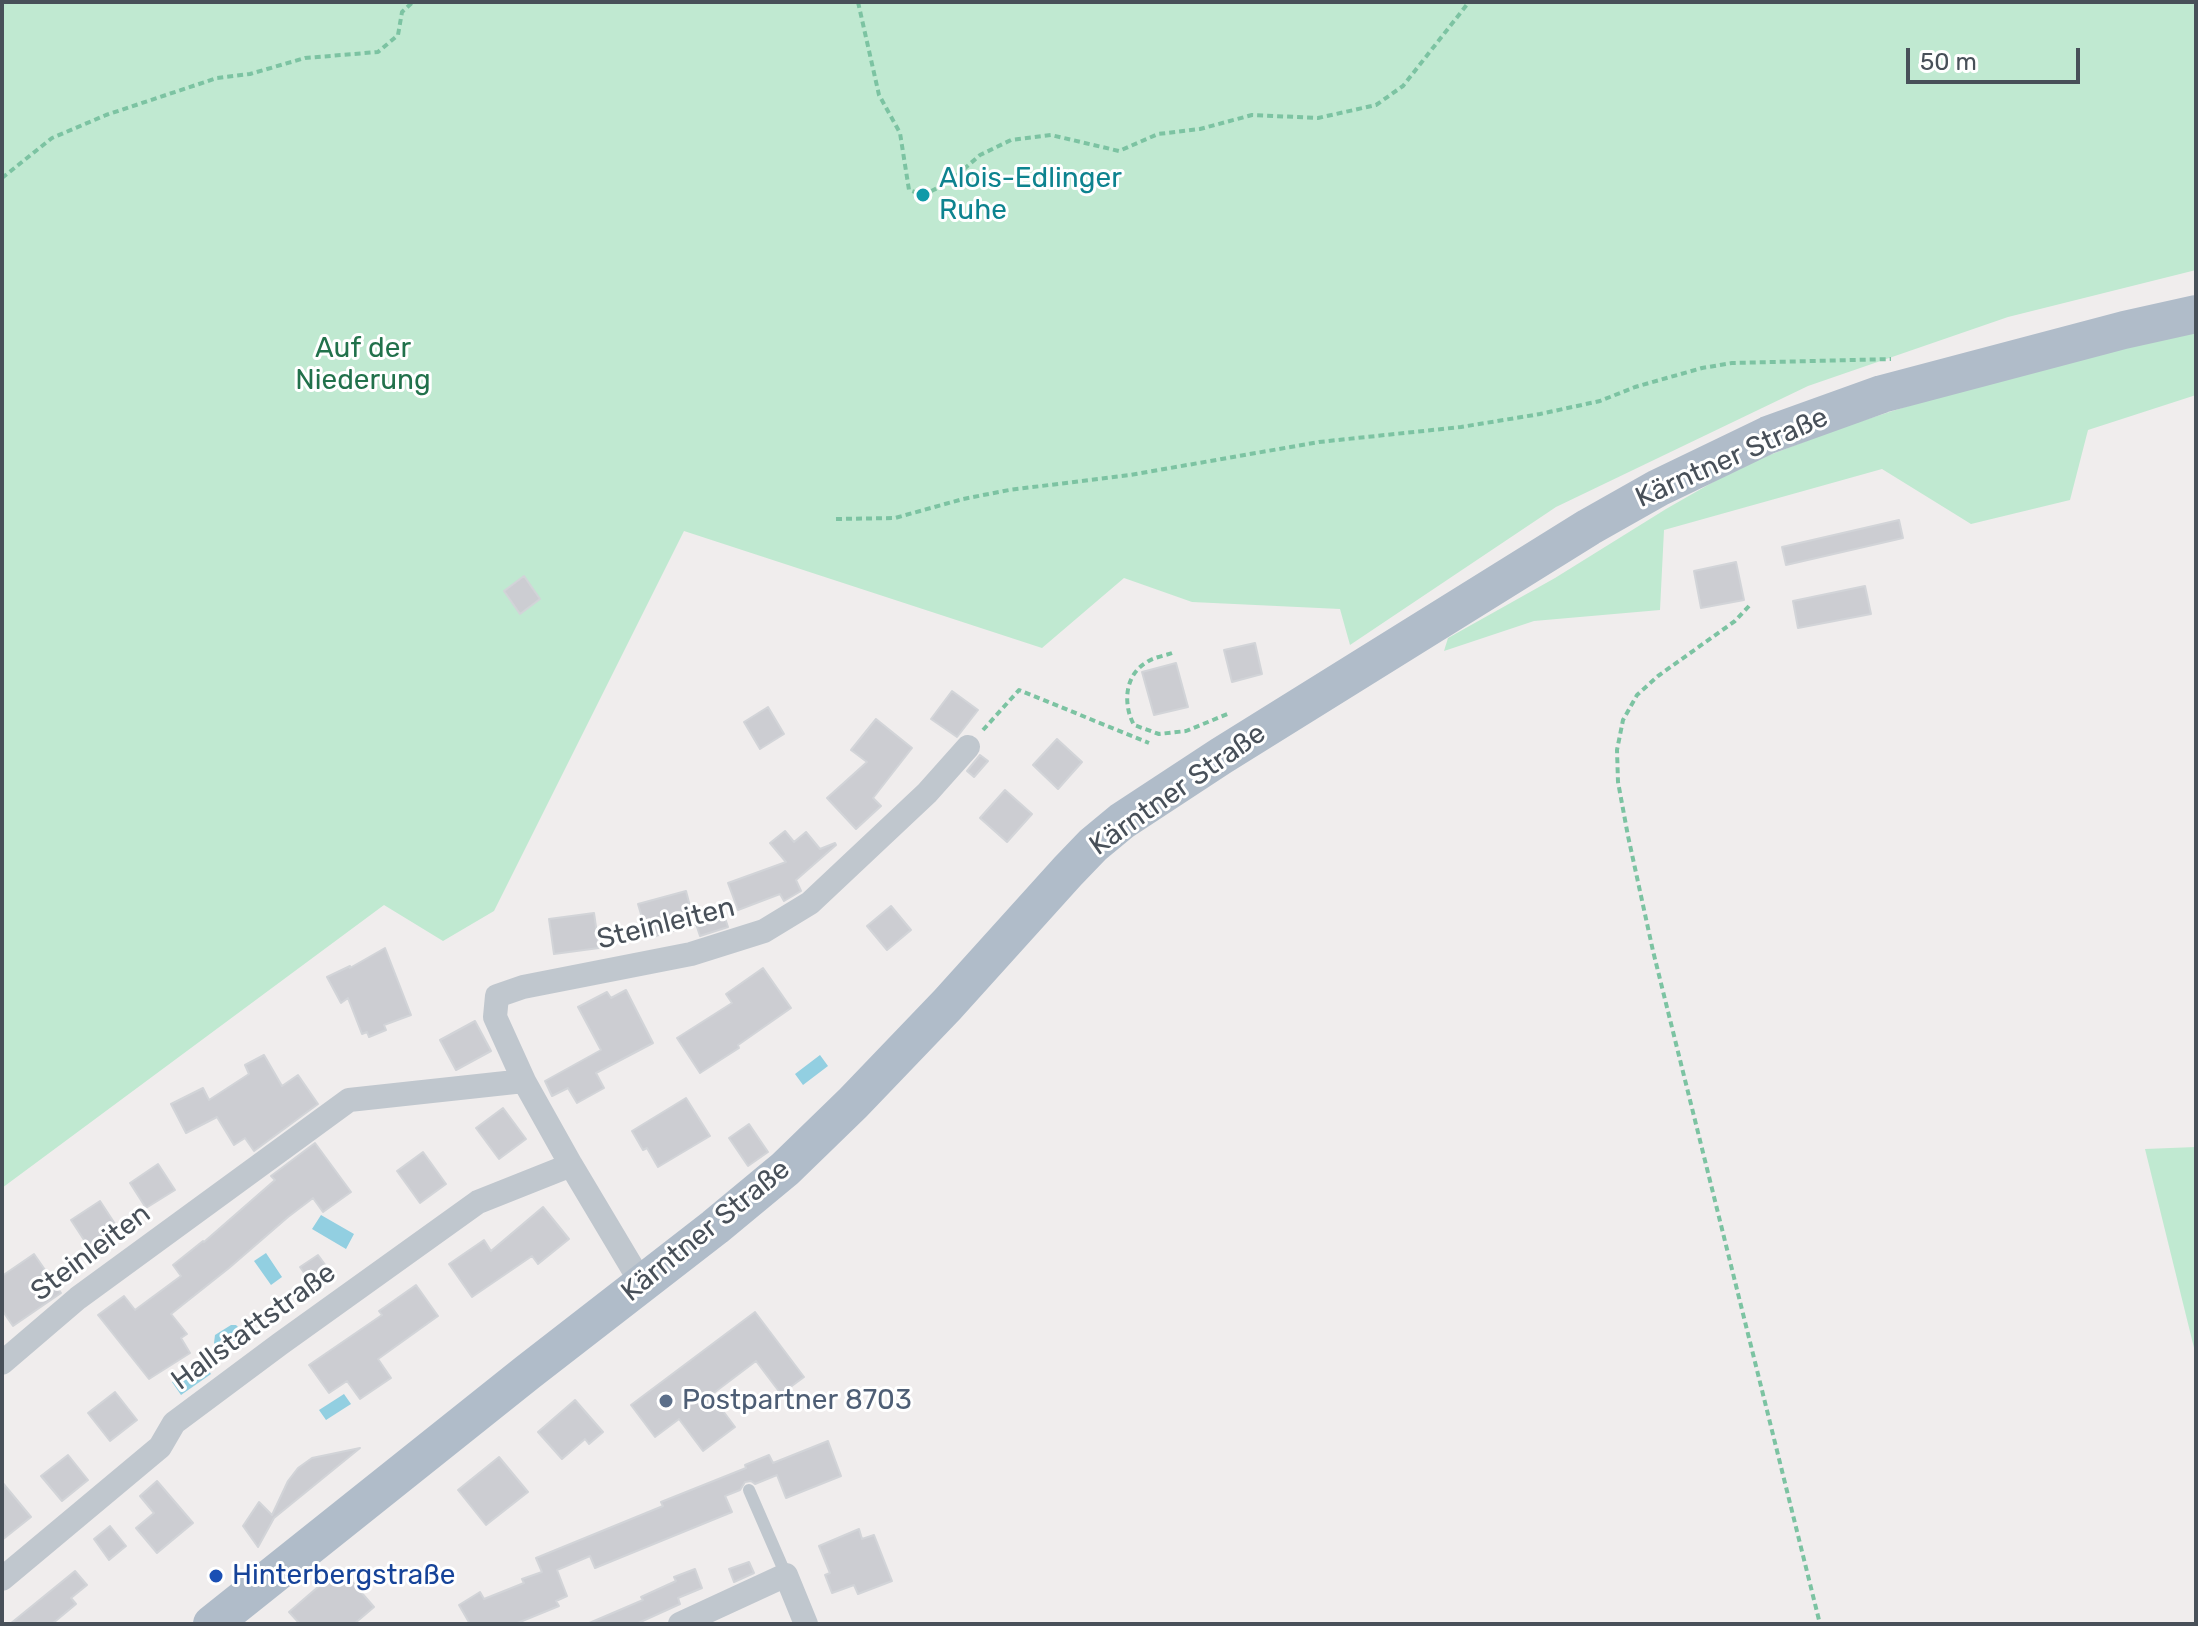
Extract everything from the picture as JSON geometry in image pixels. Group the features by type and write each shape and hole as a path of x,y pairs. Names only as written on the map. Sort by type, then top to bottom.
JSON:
{"main road":[{"name":"Kärntner Straße","path":"218,1622 785,1169 947,1005 1093,845 1122,821 1407,639 1612,514 1658,488 1768,435 1882,394 2196,314"}],"street":[{"name":"Steinleiten","path":"642,1284 524,1081 495,1017 497,996 523,987 691,954 764,931 810,903 927,793 968,747"},
{"name":"Steinleiten","path":"2,1363 78,1298 349,1100 524,1081"},
{"name":"Hallstattstraße","path":"2,1579 160,1447 174,1423 280,1344 478,1202 571,1165"},
{"path":"680,1624 786,1575 806,1624"}],"lane":[{"path":"749,1490 786,1575"}],"path":[{"path":"2,178 52,138 106,115 217,78 250,74 305,58 378,52 398,35 402,12 413,2"},
{"path":"858,2 879,95 900,133 909,190 923,195 948,183 980,155 1011,140 1051,135 1119,151 1158,134 1200,129 1252,115 1318,118 1376,105 1403,86 1469,2"},
{"path":"836,519 895,518 1009,490 1130,475 1319,442 1461,427 1540,414 1600,401 1635,387 1702,368 1732,363 1902,359"},
{"path":"1749,606 1735,621 1658,676 1637,695 1623,720 1617,750 1618,782 1653,951 1820,1624"},
{"path":"1172,653 1148,660 1137,669 1127,691 1127,712 1134,725 1159,734 1186,731 1241,708"},
{"path":"968,747 1019,690 1149,743"}],"green space":[{"name":"Auf der Niederung","path":"2,2 2196,2 2196,270 2008,317 1808,386 1556,507 1350,645 1340,609 1192,602 1124,578 1042,648 684,531 494,911 443,941 384,905 2,1188"},
{"path":"2196,332 2196,395 2088,430 2070,500 1971,524 1882,469 1664,530 1660,610 1534,621 1444,651 1448,638 1555,578 1741,466 1840,428 2013,372"},
{"path":"2196,1147 2196,1356 2145,1149"}],"water":[{"path":"820,1055 828,1066 803,1085 795,1074"},
{"path":"321,1215 354,1234 346,1249 312,1229"},
{"path":"266,1253 282,1277 271,1285 254,1261"},
{"path":"231,1325 238,1327 239,1337 226,1347 218,1348 214,1343 215,1335"},
{"path":"202,1361 211,1374 181,1395 172,1382"},
{"path":"344,1394 351,1404 326,1420 319,1410"}],"building":[{"path":"1899,520 1903,538 1786,565 1782,547"},
{"path":"1736,562 1744,600 1701,608 1694,571"},
{"path":"524,576 540,599 520,614 504,591"},
{"path":"1865,586 1871,614 1798,628 1793,601"},
{"path":"1255,643 1262,674 1232,682 1224,650"},
{"path":"1176,663 1188,707 1154,715 1142,672"},
{"path":"952,691 978,710 957,737 931,719"},
{"path":"768,707 784,734 760,749 744,722"},
{"path":"876,719 912,748 873,798 881,806 856,829 827,798 867,762 851,750"},
{"path":"1057,739 1082,762 1058,789 1033,765"},
{"path":"980,755 988,761 974,777 967,771"},
{"path":"1005,790 1032,814 1007,842 980,818"},
{"path":"785,831 794,842 806,832 820,849 836,845 796,880 801,891 784,901 780,894 738,910 728,883 786,862 770,843"},
{"path":"686,891 695,925 648,938 638,904"},
{"path":"891,906 911,930 887,950 867,926"},
{"path":"722,909 728,927 700,936 694,918"},
{"path":"594,913 599,948 554,954 549,919"},
{"path":"385,948 411,1015 384,1025 386,1030 369,1037 367,1032 362,1034 348,998 341,1003 327,977"},
{"path":"763,968 791,1008 700,1073 677,1038 732,1003 726,994"},
{"path":"626,990 653,1043 596,1073 604,1088 577,1103 568,1088 552,1096 545,1081 601,1050 578,1007 607,992 611,998"},
{"path":"475,1021 491,1051 456,1070 440,1040"},
{"path":"264,1055 282,1086 298,1075 318,1104 254,1151 245,1138 234,1145 217,1117 186,1133 171,1104 203,1088 209,1100 249,1074 245,1065"},
{"path":"686,1098 710,1136 658,1167 632,1131"},
{"path":"503,1108 526,1139 499,1159 476,1128"},
{"path":"749,1124 768,1152 748,1166 729,1138"},
{"path":"315,1143 351,1192 323,1212 313,1198 171,1314 187,1334 181,1338 190,1353 149,1379 98,1315 124,1296 135,1310 181,1276 173,1265 275,1180 271,1176"},
{"path":"423,1152 446,1184 420,1203 397,1171"},
{"path":"158,1164 175,1190 146,1208 130,1183"},
{"path":"100,1201 117,1227 88,1246 71,1220"},
{"path":"543,1207 569,1239 538,1264 532,1256 472,1297 449,1264 484,1240 491,1251"},
{"path":"34,1254 61,1293 13,1326 2,1310 2,1276"},
{"path":"318,1255 334,1277 316,1290 300,1267"},
{"path":"416,1285 438,1316 378,1359 391,1378 360,1399 347,1381 329,1393 309,1365 382,1315 379,1311"},
{"path":"755,1312 804,1377 781,1394 756,1361 711,1395 735,1427 703,1451 679,1419 655,1437 631,1405"},
{"path":"115,1392 137,1420 110,1441 88,1413"},
{"path":"575,1400 603,1432 589,1444 585,1439 562,1459 538,1432"},
{"path":"828,1441 841,1476 786,1498 777,1475 755,1484 745,1482 740,1490 725,1496 732,1512 595,1568 590,1556 557,1570 567,1596 556,1601 559,1606 515,1624 470,1624 459,1605 480,1592 484,1599 524,1583 522,1579 542,1572 536,1558 663,1506 661,1502 746,1468 745,1465 769,1455 773,1463"},
{"path":"360,1448 274,1518 258,1547 243,1526 259,1502 272,1515 288,1481 298,1468 312,1458"},
{"path":"68,1455 88,1480 62,1501 41,1476"},
{"path":"499,1457 528,1492 486,1525 458,1490"},
{"path":"157,1481 193,1523 157,1553 136,1528 154,1513 140,1496"},
{"path":"2,1482 31,1517 2,1540"},
{"path":"110,1526 126,1546 109,1560 94,1539"},
{"path":"859,1529 862,1539 874,1535 892,1581 858,1594 854,1585 832,1593 825,1575 830,1573 819,1546"},
{"path":"749,1562 754,1573 734,1582 729,1569"},
{"path":"340,1568 374,1607 354,1624 300,1624 289,1612"},
{"path":"695,1569 702,1588 678,1598 680,1604 636,1624 587,1624 643,1600 641,1597 676,1581 674,1577"},
{"path":"75,1571 87,1585 71,1598 76,1604 52,1624 10,1624"}],"place":[{"name":"Alois-Edlinger Ruhe","path":"923,195"},
{"name":"Postpartner 8703","path":"666,1401"},
{"name":"Hinterbergstraße","path":"216,1576"}]}
